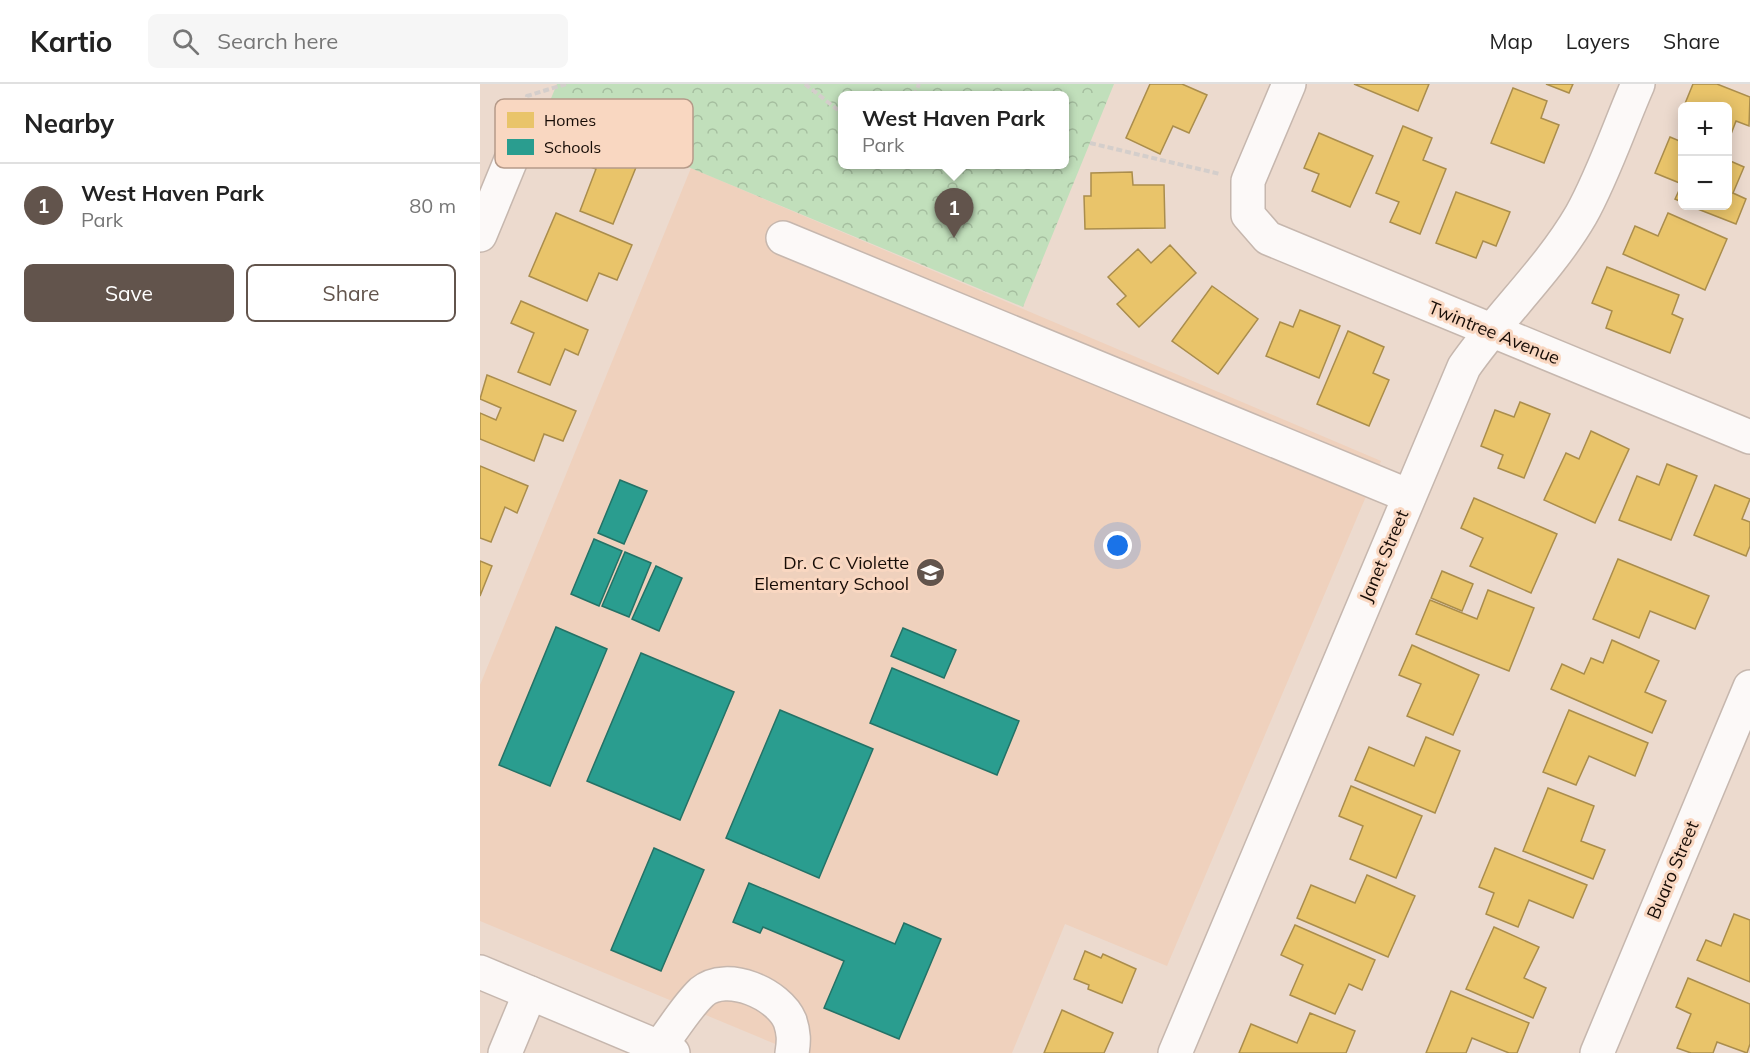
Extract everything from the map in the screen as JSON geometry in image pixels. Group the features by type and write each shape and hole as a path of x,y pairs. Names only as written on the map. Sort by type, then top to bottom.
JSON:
{"street":[{"path":"1248,181 1289,84"},
{"name":"Janet Street","path":"1175,1053 1464,367 1489,331 1558,250 1582,214 1638,84"},
{"path":"480,235 508,168"},
{"name":"Twintree Avenue","path":"1248,181 1248,215 1268,238 1750,437"},
{"path":"783,238 1409,496"},
{"name":"Buaro Street","path":"1597,1053 1750,687"},
{"path":"480,972 666,1050 703,991 722,985 740,986 758,991 789,1019 795,1037 792,1053"},
{"path":"505,1053 530,993"}],"path":[{"path":"527,99 527,96 566,84"},
{"path":"805,84 838,110"},
{"path":"1090,143 1248,181"}],"shaded area":[{"name":"Dr. C C Violette Elementary School","path":"691,168 1381,461 1167,966 1065,924 1012,1053 797,1053 480,921 480,685"}],"green space":[{"path":"557,84 1114,84 1023,307 691,168 693,168 693,99 551,99"}],"building: Homes":[{"path":"1150,84 1182,84 1207,95 1189,133 1173,126 1160,154 1126,138"},
{"path":"1354,84 1429,84 1418,111"},
{"path":"1546,84 1573,84 1569,93"},
{"path":"1693,84 1717,84 1750,97 1749,126 1736,121 1732,132 1732,102 1686,102"},
{"path":"1513,88 1547,101 1541,118 1559,125 1544,163 1491,143"},
{"path":"1403,126 1432,138 1423,160 1446,169 1420,234 1390,222 1399,202 1376,193"},
{"path":"1319,133 1373,156 1350,207 1312,191 1319,174 1304,168"},
{"path":"1670,137 1678,140 1678,182 1655,173"},
{"path":"1732,162 1744,167 1733,193 1746,199 1736,224 1700,210 1732,210"},
{"path":"593,168 636,168 613,224 580,211 596,169"},
{"path":"1132,172 1133,185 1164,185 1165,228 1085,229 1084,196 1091,196 1091,173"},
{"path":"1456,192 1510,212 1496,246 1483,241 1476,258 1436,243"},
{"path":"556,213 632,245 617,280 599,273 587,301 529,276"},
{"path":"1668,213 1727,239 1705,290 1623,254 1635,226 1658,236"},
{"path":"1170,245 1196,273 1139,327 1117,304 1126,296 1108,277 1138,249 1151,263"},
{"path":"1607,267 1679,295 1672,314 1683,319 1670,353 1606,328 1612,311 1592,303"},
{"path":"1212,286 1258,319 1218,374 1172,341"},
{"path":"521,301 588,330 578,355 565,349 550,385 518,372 534,333 511,323"},
{"path":"1300,310 1340,326 1319,378 1266,356 1280,322 1293,327"},
{"path":"1348,331 1384,347 1373,373 1389,380 1369,426 1317,404"},
{"path":"487,375 576,411 563,441 544,434 534,461 480,439 480,413 496,420 501,408 480,399"},
{"path":"1520,402 1550,414 1524,478 1498,468 1503,455 1481,446 1495,410 1514,417"},
{"path":"1591,431 1629,449 1595,523 1544,500 1566,453 1579,459"},
{"path":"1667,464 1697,476 1671,540 1619,520 1637,476 1659,485"},
{"path":"480,466 528,486 517,513 505,507 491,542 480,538"},
{"path":"1715,485 1750,499 1742,519 1750,522 1750,546 1746,556 1694,535"},
{"path":"1474,498 1557,534 1531,593 1470,566 1483,538 1461,528"},
{"path":"1618,559 1709,596 1695,629 1650,611 1639,638 1593,619"},
{"path":"480,561 492,566 480,596"},
{"path":"1442,571 1473,584 1462,611 1431,598"},
{"path":"1488,590 1534,608 1509,671 1416,634 1430,600 1477,619"},
{"path":"1612,640 1659,661 1645,692 1666,701 1652,733 1551,689 1562,664 1584,674 1591,658 1603,663"},
{"path":"1412,645 1479,675 1453,735 1407,716 1421,684 1399,675"},
{"path":"1569,710 1648,743 1635,776 1589,756 1576,785 1543,772"},
{"path":"1426,737 1460,751 1435,813 1355,780 1369,747 1414,766"},
{"path":"1351,786 1422,816 1396,878 1350,859 1363,826 1339,816"},
{"path":"1548,788 1594,806 1581,841 1605,850 1593,879 1523,851"},
{"path":"1495,848 1587,885 1573,918 1529,900 1518,927 1486,914 1494,893 1479,887"},
{"path":"1367,875 1415,896 1388,957 1297,918 1311,885 1355,903"},
{"path":"1734,914 1750,920 1750,982 1697,960 1706,940 1721,946"},
{"path":"1295,925 1375,960 1362,990 1349,984 1335,1014 1290,995 1303,965 1281,955"},
{"path":"1494,927 1539,947 1524,978 1546,988 1533,1018 1466,989"},
{"path":"1085,951 1101,958 1103,954 1136,969 1122,1003 1088,989 1089,985 1074,979"},
{"path":"1688,978 1750,1004 1750,1044 1747,1053 1717,1042 1713,1053 1691,1053 1677,1048 1691,1014 1676,1007"},
{"path":"1451,991 1529,1023 1517,1053 1509,1053 1472,1038 1466,1053 1426,1053"},
{"path":"1062,1010 1113,1033 1104,1053 1044,1053"},
{"path":"1310,1013 1355,1031 1346,1053 1239,1053 1251,1024 1297,1043"}],"building: Schools":[{"path":"620,480 647,491 624,544 598,533"},
{"path":"594,539 622,551 599,606 571,594"},
{"path":"625,552 651,563 629,617 602,606"},
{"path":"656,566 682,578 659,631 632,619"},
{"path":"556,627 607,649 550,786 499,765"},
{"path":"903,628 956,650 944,678 891,656"},
{"path":"641,653 734,692 680,820 587,781"},
{"path":"892,668 1019,721 997,775 870,723"},
{"path":"780,710 873,749 819,878 726,838"},
{"path":"654,848 704,870 661,971 611,950"},
{"path":"749,883 895,944 904,923 941,939 899,1039 824,1008 844,961 763,927 760,933 733,922"}],"place":[{"name":"West Haven Park","path":"954,238"},
{"name":"Dr. C C Violette Elementary School","path":"930,573"}]}
